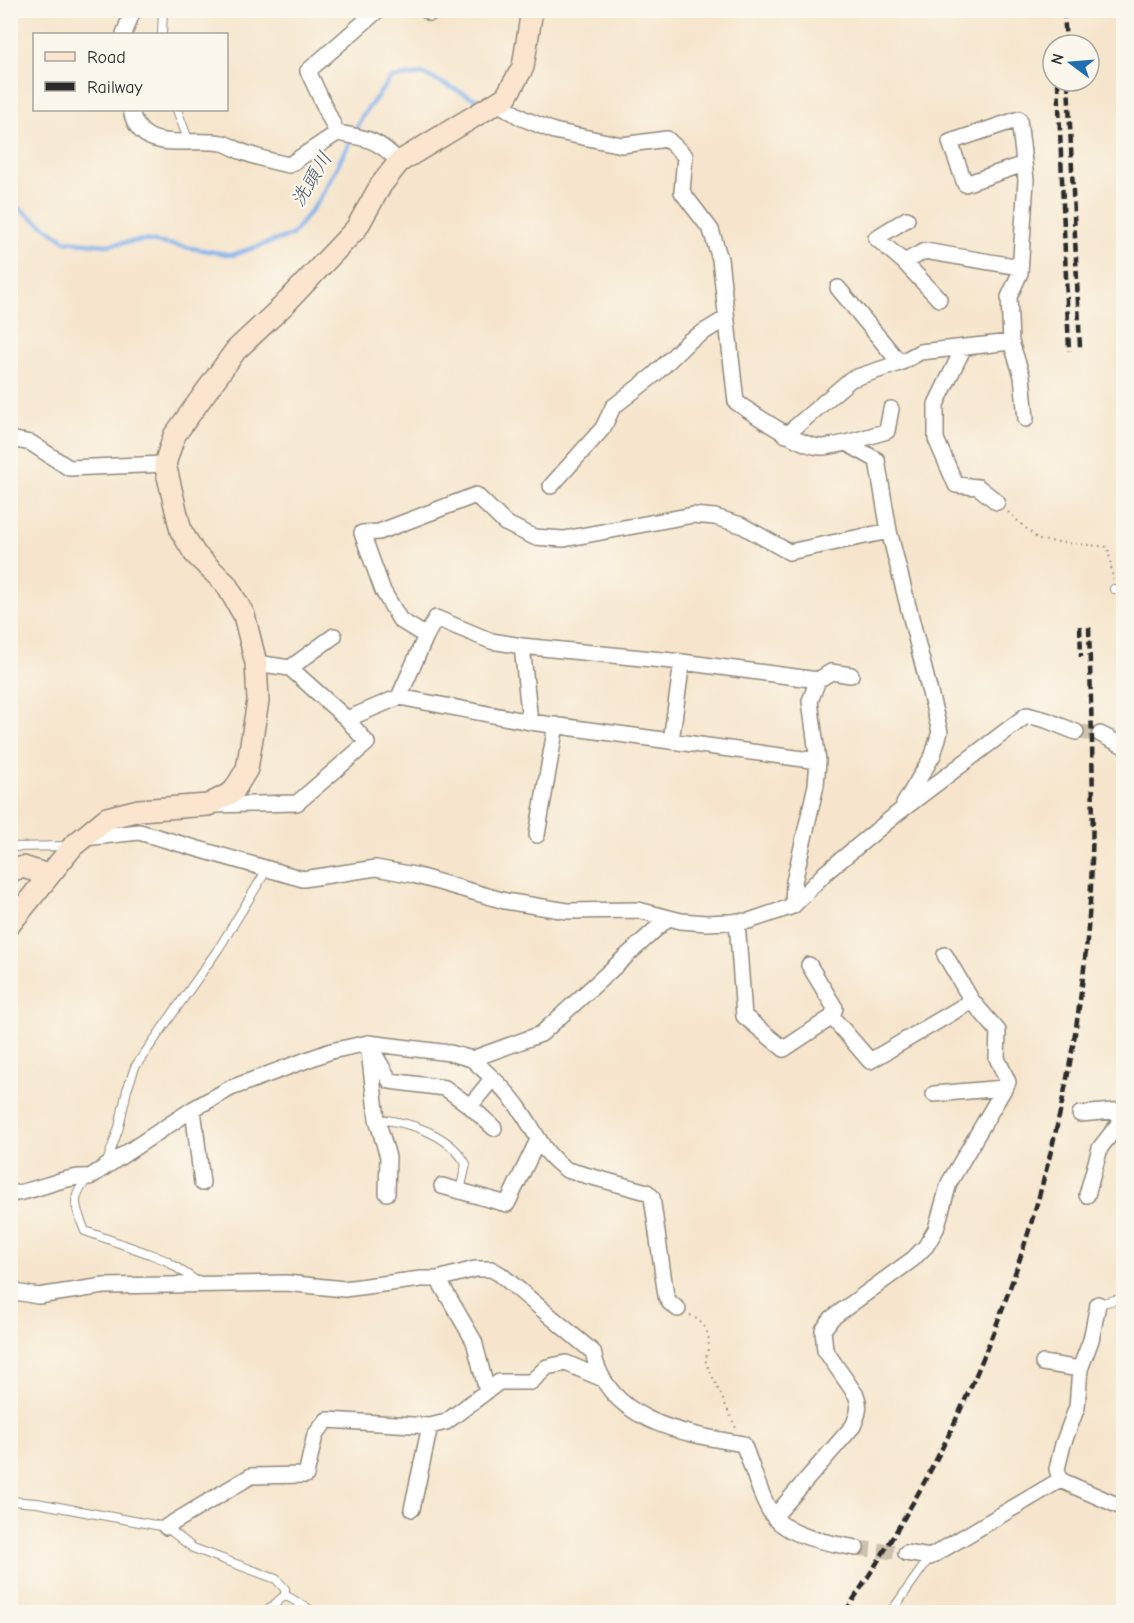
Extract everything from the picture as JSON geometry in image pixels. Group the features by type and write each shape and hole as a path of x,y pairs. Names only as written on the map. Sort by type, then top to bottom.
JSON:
{"street":[{"path":"124,33 133,10"},
{"path":"337,133 308,71 378,10"},
{"path":"426,10 430,13 437,10"},
{"path":"208,806 233,792 247,769 258,701 256,663 244,615 226,584 195,554 181,531 165,464 174,436 236,350 283,306 356,229 381,185 399,162 506,96 523,67 532,10"},
{"path":"496,102 554,131 622,145 667,139 685,156 682,192 711,230 720,260 736,402 786,435 820,448 887,431 891,409"},
{"path":"131,111 132,118 142,133 155,140 224,143 271,162 289,165 337,133 368,138 386,148 399,162"},
{"path":"1024,164 965,184 950,142 1019,119 1026,180 1020,273 1009,297 1011,342 1022,376 1026,419"},
{"path":"907,219 876,238 904,262 939,299"},
{"path":"904,262 925,251 1020,267"},
{"path":"838,288 900,363"},
{"path":"551,486 603,428 613,407 654,375 689,341 725,319"},
{"path":"786,435 851,379 900,363 920,352 1011,342"},
{"path":"964,347 936,404 936,439 956,484 978,487 997,502"},
{"path":"10,439 31,443 69,468 165,464"},
{"path":"846,443 877,460 889,531 940,732 933,755 899,812"},
{"path":"426,636 400,620 383,591 362,533 379,532 476,495 505,522 534,537 564,539 693,515 715,517 741,525 789,552 889,531"},
{"path":"399,697 436,618 491,641 818,680"},
{"path":"290,668 334,636"},
{"path":"522,646 530,722"},
{"path":"671,741 682,662"},
{"path":"10,924 48,875 79,842 107,818 139,810 297,802 367,743 347,719 290,668 256,663"},
{"path":"793,906 794,882 816,785 818,761 810,701 818,680 831,672 851,675"},
{"path":"347,719 399,697 530,722 818,761"},
{"path":"79,842 139,832 268,867 303,879 375,868 414,875 505,901 567,911 638,910 668,918 706,923 749,921 793,906 825,873 899,812 1027,715 1076,732"},
{"path":"537,835 556,725"},
{"path":"1100,734 1124,746"},
{"path":"10,871 23,867 48,875"},
{"path":"472,1059 541,1034 668,918"},
{"path":"737,921 744,1016 784,1049 832,1017 835,1008 809,965"},
{"path":"774,1516 853,1425 858,1416 859,1402 825,1350 822,1340 823,1330 832,1318 926,1246 936,1228 949,1183 1008,1082 997,1058 998,1031 972,1001 945,955"},
{"path":"832,1017 870,1060 972,1001"},
{"path":"368,1043 390,1081 445,1088 470,1106 494,1128"},
{"path":"368,1043 377,1119 387,1157 387,1193"},
{"path":"10,1194 27,1193 79,1177 90,1178 193,1109 231,1088 331,1051 368,1043 450,1053 472,1059 492,1078 520,1109 549,1157 567,1170 647,1192 653,1202 666,1296 669,1304 678,1309"},
{"path":"470,1106 492,1078"},
{"path":"934,1094 1004,1088"},
{"path":"193,1109 202,1183"},
{"path":"1080,1114 1124,1110"},
{"path":"1087,1195 1100,1148 1124,1117"},
{"path":"442,1186 507,1204 537,1140"},
{"path":"10,1291 38,1296 104,1286 286,1283 344,1289 438,1279 475,1269 490,1269 500,1274 593,1352 596,1368 603,1379 633,1411 693,1436 743,1444 766,1503 774,1516 785,1526 802,1534 856,1548"},
{"path":"438,1279 474,1341 488,1391"},
{"path":"1060,1480 1057,1469 1063,1444 1077,1407 1080,1369 1091,1340 1098,1304"},
{"path":"166,1527 251,1476 306,1475 315,1436 327,1420 429,1426 446,1422 499,1382 531,1382 547,1367 566,1363 603,1379"},
{"path":"1043,1363 1080,1369"},
{"path":"412,1509 429,1426"},
{"path":"1060,1480 1121,1507"},
{"path":"906,1553 930,1557 1060,1480"}],"lane":[{"path":"162,33 163,10"},
{"path":"177,111 189,142"},
{"path":"1114,589 1124,589"},
{"path":"10,847 79,842"},
{"path":"105,1166 119,1127 127,1090 135,1067 219,948 268,867"},
{"path":"377,1119 399,1121 428,1131 460,1153 466,1164 460,1191"},
{"path":"90,1178 79,1189 75,1207 85,1231 150,1254 202,1284"},
{"path":"1098,1304 1124,1298"},
{"path":"10,1501 37,1503 166,1527 193,1548 276,1579 285,1589 285,1595 266,1612"},
{"path":"891,1612 930,1557"},
{"path":"285,1595 314,1612"}],"path":[{"path":"997,502 1039,540 1108,547 1114,589"},
{"path":"678,1309 694,1317 707,1328 710,1338 705,1360 743,1444"}],"waterway":[{"name":"洗頭川","path":"355,132 363,115 391,78 423,74 484,103"},
{"name":"洗頭川","path":"10,202 66,241 107,245 144,240 232,255 292,235 319,200 351,140"}],"tunnel":[{"path":"1076,732 1100,734"},
{"path":"856,1548 906,1553"}],"railway":[{"path":"1064,10 1065,33"},
{"path":"1058,93 1069,351"},
{"path":"1069,93 1080,348"},
{"path":"845,1612 906,1515 959,1413 1010,1287 1032,1222 1050,1156 1077,1022 1086,954 1091,886 1093,788 1089,625"},
{"path":"1080,626 1081,657"}]}
